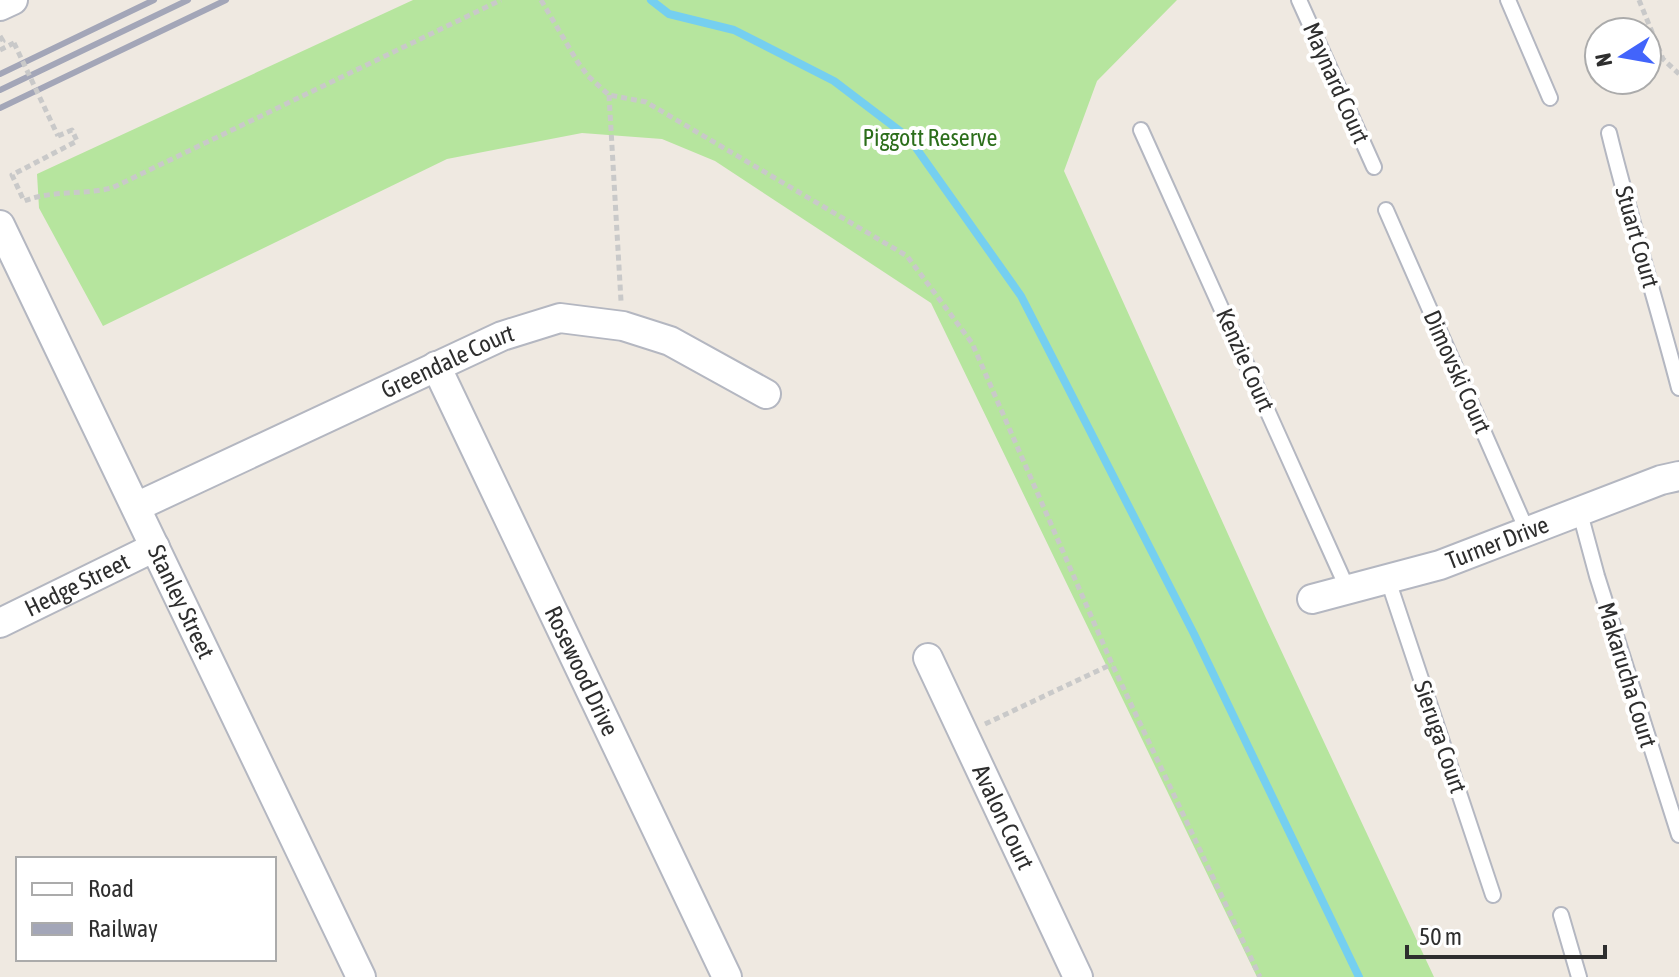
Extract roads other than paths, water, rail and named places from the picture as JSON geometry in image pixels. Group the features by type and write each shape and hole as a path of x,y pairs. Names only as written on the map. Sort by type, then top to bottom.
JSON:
{"street":[{"path":"0,6 13,0"},
{"name":"Stanley Street","path":"0,225 361,977"},
{"name":"Greendale Court","path":"136,507 502,336 560,318 623,326 670,341 766,394"},
{"name":"Rosewood Drive","path":"436,366 727,977"},
{"name":"Turner Drive","path":"1312,599 1440,565 1661,480 1679,476"},
{"name":"Hedge Street","path":"0,623 155,547"},
{"name":"Avalon Court","path":"928,658 1078,977"}],"lane":[{"name":"Maynard Court","path":"1299,0 1374,167"},
{"path":"1508,0 1550,98"},
{"name":"Kenzie Court","path":"1141,130 1348,590"},
{"name":"Stuart Court","path":"1609,133 1628,214 1679,388"},
{"name":"Dimovski Court","path":"1386,210 1528,533"},
{"name":"Makarucha Court","path":"1580,513 1679,835"},
{"name":"Sieruga Court","path":"1388,580 1493,895"},
{"path":"1561,915 1579,977"}],"waterway":[{"path":"651,0 669,14 734,30 834,81 909,138 1021,296 1194,634 1359,977"}],"railway":[{"path":"0,74 154,0"},
{"path":"0,90 188,0"},
{"path":"0,108 226,0"}],"park label":[{"name":"Piggott Reserve","path":"930,138"}]}
